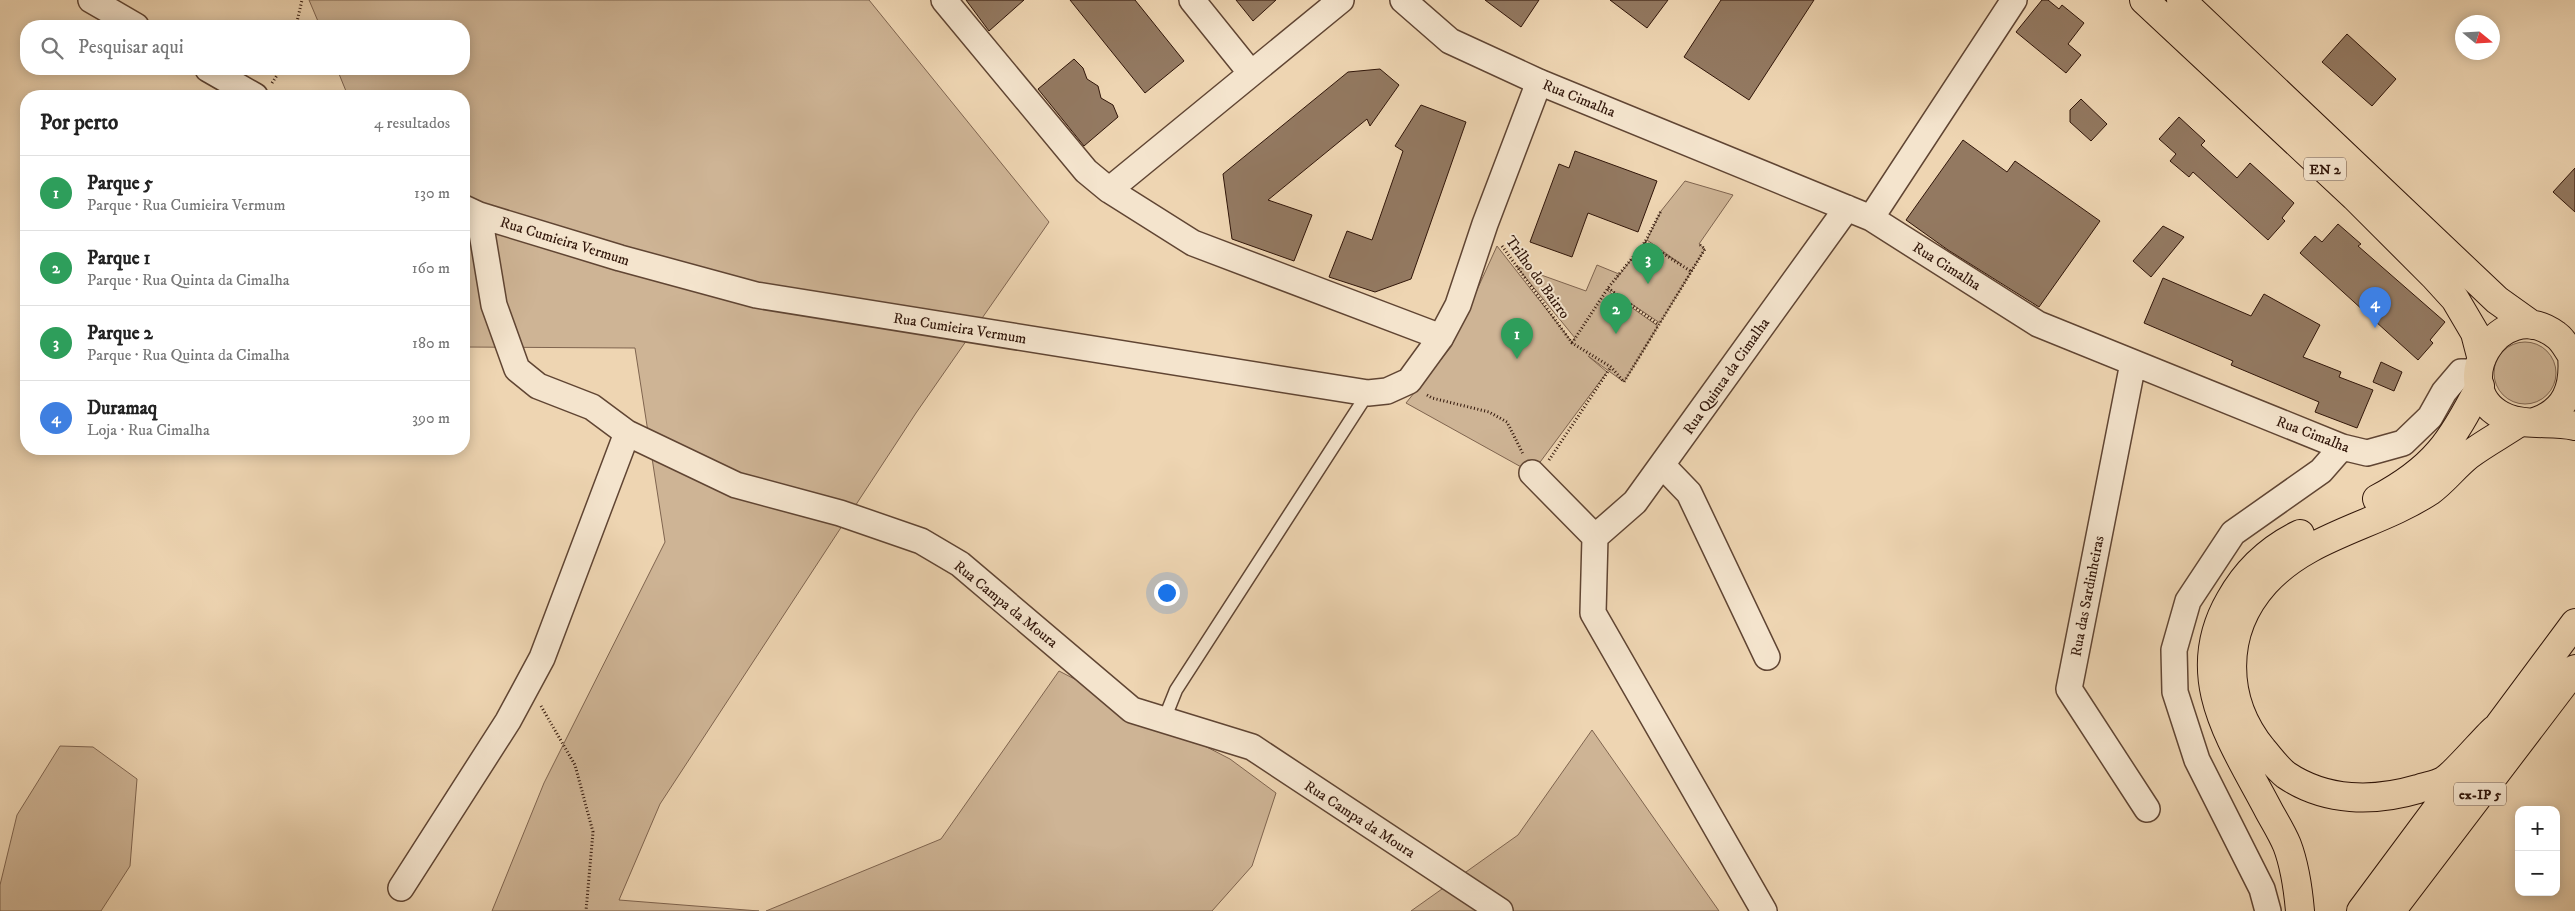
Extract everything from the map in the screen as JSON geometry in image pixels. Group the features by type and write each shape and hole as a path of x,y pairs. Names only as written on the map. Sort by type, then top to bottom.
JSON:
{"main road":[{"name":"EN 2","path":"2144,0 2355,197 2434,276 2460,307 2475,333 2485,399 2494,410 2506,418 2575,426"},
{"name":"EN 2","path":"2181,0 2497,300 2532,325 2556,335 2573,357 2575,370 2574,384 2569,397 2560,408 2548,417 2528,422"},
{"path":"2300,911 2296,872 2286,843 2226,730 2214,698 2211,663 2215,637 2224,610 2238,585 2257,562 2287,540 2364,506 2403,485 2430,463 2458,429 2490,342 2501,332 2516,326 2532,325"},
{"path":"2494,730 2444,780 2397,795 2366,799 2327,793 2285,774 2251,735 2237,706 2232,684 2233,647 2241,620 2251,601 2265,583 2283,566 2302,553 2332,537 2392,512 2431,490 2468,456 2528,422"},
{"name":"ex-IP 5","path":"2361,911 2575,623"},
{"name":"ex-IP 5","path":"2391,911 2575,669"}],"street":[{"path":"91,0 126,20"},
{"path":"944,0 1086,171 1109,190 1193,243 1441,337"},
{"path":"1192,0 1250,72"},
{"path":"1109,190 1250,72 1341,0"},
{"name":"Rua Cimalha","path":"1403,0 1450,41 1539,82 1871,218 2038,324 2342,447 2367,453 2403,443 2430,417 2444,392 2461,372 2480,371"},
{"path":"1871,218 2014,0"},
{"path":"221,75 254,90"},
{"path":"1409,381 1441,337 1458,305 1539,82"},
{"name":"Rua Quinta da Cimalha","path":"1595,537 1635,502 1847,208"},
{"name":"Rua Cumieira Vermum","path":"471,212 620,258 756,295 1368,394 1387,391 1409,381"},
{"name":"Rua Campa da Moura","path":"471,212 494,305 517,369 538,386 592,407 627,433 736,485 840,513 921,541 960,564 1132,710 1252,747 1500,911"},
{"name":"Rua das Sardinheiras","path":"2133,363 2069,689 2148,809"},
{"path":"401,888 508,721 542,658 627,433"},
{"path":"2268,911 2262,889 2197,760 2175,692 2174,650 2188,601 2233,533 2321,471 2342,447"},
{"path":"1662,465 1689,493 1767,657"},
{"path":"1534,475 1595,537 1593,613 1763,911"}],"lane":[{"path":"1164,720 1176,690 1368,394"}],"path":[{"path":"297,20 302,0"},
{"path":"264,90 276,75"},
{"name":"Trilho do Bairro","path":"1572,343 1608,288 1645,242 1661,211"},
{"name":"Trilho do Bairro","path":"1486,224 1572,343 1611,367 1624,382 1659,325"},
{"path":"1645,242 1692,272"},
{"path":"1608,288 1659,325 1705,249 1699,244"},
{"path":"1409,381 1432,398 1489,412 1507,422 1534,475 1611,367"},
{"path":"528,684 575,765 593,832 586,911"}],"shaded area":[{"path":"309,0 869,0 1049,222 916,413 660,804 619,900 759,911 492,911 544,783 665,542 635,348 470,347 470,90 346,90 339,75 470,75 470,20 317,20"},
{"path":"1685,181 1733,195 1699,244 1705,249 1660,323 1609,289 1608,291 1658,326 1624,382 1588,356 1607,372 1532,473 1406,403 1451,347 1497,246 1572,342 1575,338 1516,266 1586,291 1597,265 1619,274 1616,279 1645,242 1681,264 1647,240 1661,211"},
{"path":"2525,342 2537,344 2547,351 2554,361 2556,373 2554,385 2547,395 2537,402 2525,404 2513,402 2503,395 2496,385 2494,373 2496,361 2503,351 2513,344"},
{"path":"1059,671 1230,759 1276,793 1252,866 1212,911 766,911 941,839"},
{"path":"1592,730 1719,911 1411,911 1518,835"},
{"path":"60,746 93,747 137,779 130,866 101,911 0,911 0,885 17,815"}],"building":[{"path":"966,0 1024,0 989,31"},
{"path":"1070,0 1135,0 1184,61 1145,93"},
{"path":"1236,0 1276,0 1253,21"},
{"path":"1485,0 1539,0 1521,27"},
{"path":"1610,0 1668,0 1647,28"},
{"path":"1721,0 1814,0 1749,100 1684,57"},
{"path":"2042,0 2048,0 2059,9 2062,5 2084,23 2068,44 2081,55 2066,73 2016,32"},
{"path":"2347,34 2396,79 2372,106 2322,62"},
{"path":"1074,59 1083,68 1087,79 1098,86 1101,98 1113,105 1118,117 1084,146 1038,89"},
{"path":"1380,69 1399,85 1370,126 1367,119 1268,200 1312,215 1294,261 1232,239 1223,174 1348,72"},
{"path":"2081,99 2107,124 2091,141 2070,122 2070,110"},
{"path":"1421,105 1466,122 1411,279 1375,292 1329,277 1347,231 1372,240 1403,151 1395,146"},
{"path":"2179,117 2205,141 2201,145 2237,178 2250,163 2294,203 2282,218 2285,221 2268,240 2193,172 2189,177 2170,161 2176,154 2159,139"},
{"path":"1963,140 2007,172 2015,161 2100,221 2039,307 1948,250 1906,220"},
{"path":"1575,151 1657,181 1638,232 1588,213 1572,257 1530,242 1559,164 1569,168"},
{"path":"2575,168 2575,212 2553,192"},
{"path":"2338,224 2361,244 2358,246 2445,322 2430,340 2433,343 2418,360 2300,253 2315,236 2322,242"},
{"path":"2163,226 2184,237 2151,277 2133,261"},
{"path":"2163,278 2251,316 2264,294 2320,325 2303,357 2341,372 2339,377 2373,390 2357,428 2315,412 2319,402 2231,365 2233,361 2144,323"},
{"path":"2381,362 2402,372 2394,391 2373,382"}],"place":[{"name":"Parque 2","path":"1648,284"},
{"name":"Duramaq","path":"2375,328"},
{"name":"Parque 1","path":"1616,334"},
{"name":"Parque 5","path":"1517,359"}]}
